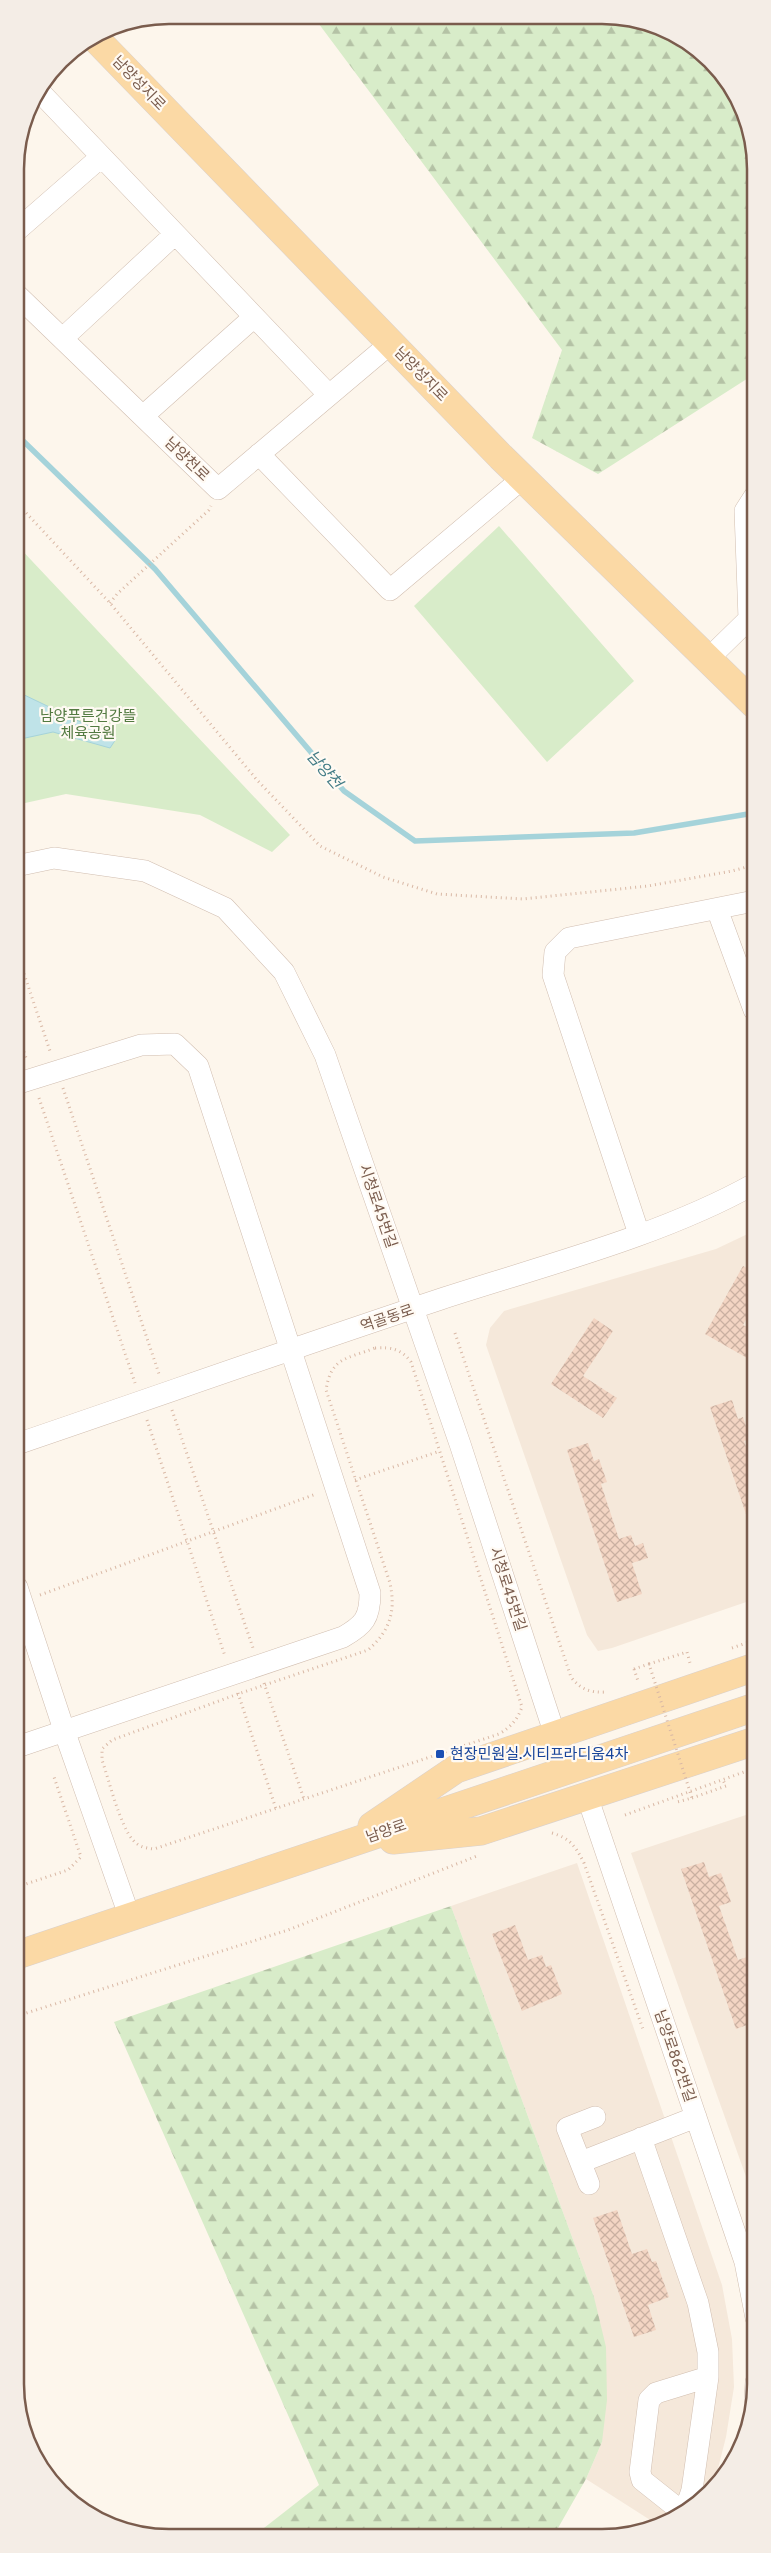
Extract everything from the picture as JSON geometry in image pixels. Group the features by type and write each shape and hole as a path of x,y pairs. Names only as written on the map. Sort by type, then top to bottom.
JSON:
{"main road":[{"name":"남양성지로","path":"99,42 523,478 747,697"},
{"path":"341,1846 456,1769 747,1670"},
{"name":"남양로","path":"24,1953 747,1710"},
{"path":"341,1846 480,1831 747,1744"}],"street":[{"path":"44,96 329,395"},
{"path":"24,224 101,157"},
{"path":"63,338 175,234"},
{"name":"남양천로","path":"24,301 218,489 391,343"},
{"path":"142,416 254,317"},
{"path":"259,454 390,590 523,478"},
{"path":"747,508 745,511 747,542"},
{"path":"708,659 747,624"},
{"name":"시청로45번길","path":"24,864 54,858 146,871 225,908 284,972 325,1055 414,1308 556,1735"},
{"path":"639,1234 553,975 554,952 570,938 747,903"},
{"path":"717,909 747,991"},
{"path":"24,1082 141,1045 175,1044 198,1066 370,1594 370,1613 356,1629 343,1638 65,1733 24,1745"},
{"name":"역골동로","path":"24,1442 291,1352 414,1308 639,1234 714,1204 747,1188"},
{"path":"24,1609 130,1918"},
{"name":"남양로862번길","path":"587,1796 747,2272"},
{"path":"589,2184 567,2128 595,2117"},
{"path":"581,2162 696,2117"},
{"path":"642,2138 700,2312 708,2352 708,2377 689,2500"},
{"path":"678,2508 642,2480 640,2472 649,2400 656,2393 708,2377"}],"path":[{"path":"110,603 209,510"},
{"path":"24,511 110,603 250,772 320,846 383,877 437,894 523,899 648,886 747,867"},
{"path":"455,1333 571,1677 578,1686 592,1692 613,1690"},
{"path":"24,1592 440,1451"},
{"path":"727,1650 747,1643"},
{"path":"638,1681 634,1669 687,1652 690,1663"},
{"path":"681,1666 699,1660"},
{"path":"649,1664 692,1798"},
{"path":"630,1684 655,1675"},
{"path":"625,1815 747,1771"},
{"path":"24,1885 68,1870 80,1857 53,1774"},
{"path":"675,1797 678,1802 726,1786 723,1780"},
{"path":"545,1833 563,1836 574,1844 584,1863 646,2040"},
{"path":"24,2014 288,1930 486,1853"}],"shaded area":[{"path":"747,1234 747,1602 612,1648 598,1651 587,1635 486,1345 490,1328 504,1311 716,1249"},
{"path":"747,1815 747,2179 631,1853"},
{"path":"577,1863 722,2285 732,2339 734,2387 726,2437 717,2473 705,2487 691,2499 675,2510 652,2521 586,2479 602,2442 594,2297 451,1906"}],"green space":[{"path":"319,24 621,25 649,31 675,43 705,66 723,88 740,122 746,150 747,379 598,474 532,438 562,350"},
{"path":"499,526 634,681 547,762 414,606"},
{"name":"남양푸른건강뜰 체육공원","path":"24,552 290,835 272,852 200,815 66,794 24,803"},
{"path":"451,1906 594,2297 606,2347 607,2400 602,2442 586,2479 557,2529 263,2529 319,2485 114,2022"}],"water":[{"path":"24,695 116,739 110,748 53,732 24,738"}],"building":[{"path":"743,1266 747,1268 747,1317 743,1325 747,1327 747,1358 705,1334"},
{"path":"594,1318 613,1331 583,1376 617,1398 603,1418 551,1384"},
{"path":"732,1400 738,1419 743,1417 747,1430 747,1440 744,1441 747,1449 747,1517 710,1407"},
{"path":"588,1443 594,1461 599,1459 607,1482 601,1484 619,1539 631,1535 635,1546 643,1543 648,1558 632,1563 642,1594 617,1602 567,1450"},
{"path":"704,1862 709,1877 721,1873 731,1902 719,1906 738,1960 747,1957 747,2025 736,2029 681,1869"},
{"path":"515,1925 528,1960 542,1955 546,1967 551,1965 562,1994 522,2011 492,1934"},
{"path":"617,2210 632,2254 647,2249 652,2262 656,2261 669,2297 648,2305 656,2330 634,2337 593,2218"}],"waterway":[{"name":"남양천","path":"24,442 155,569 344,791 415,841 634,833 747,814"}],"place":[{"name":"현장민원실.시티프라디움4차","path":"440,1754"}]}
